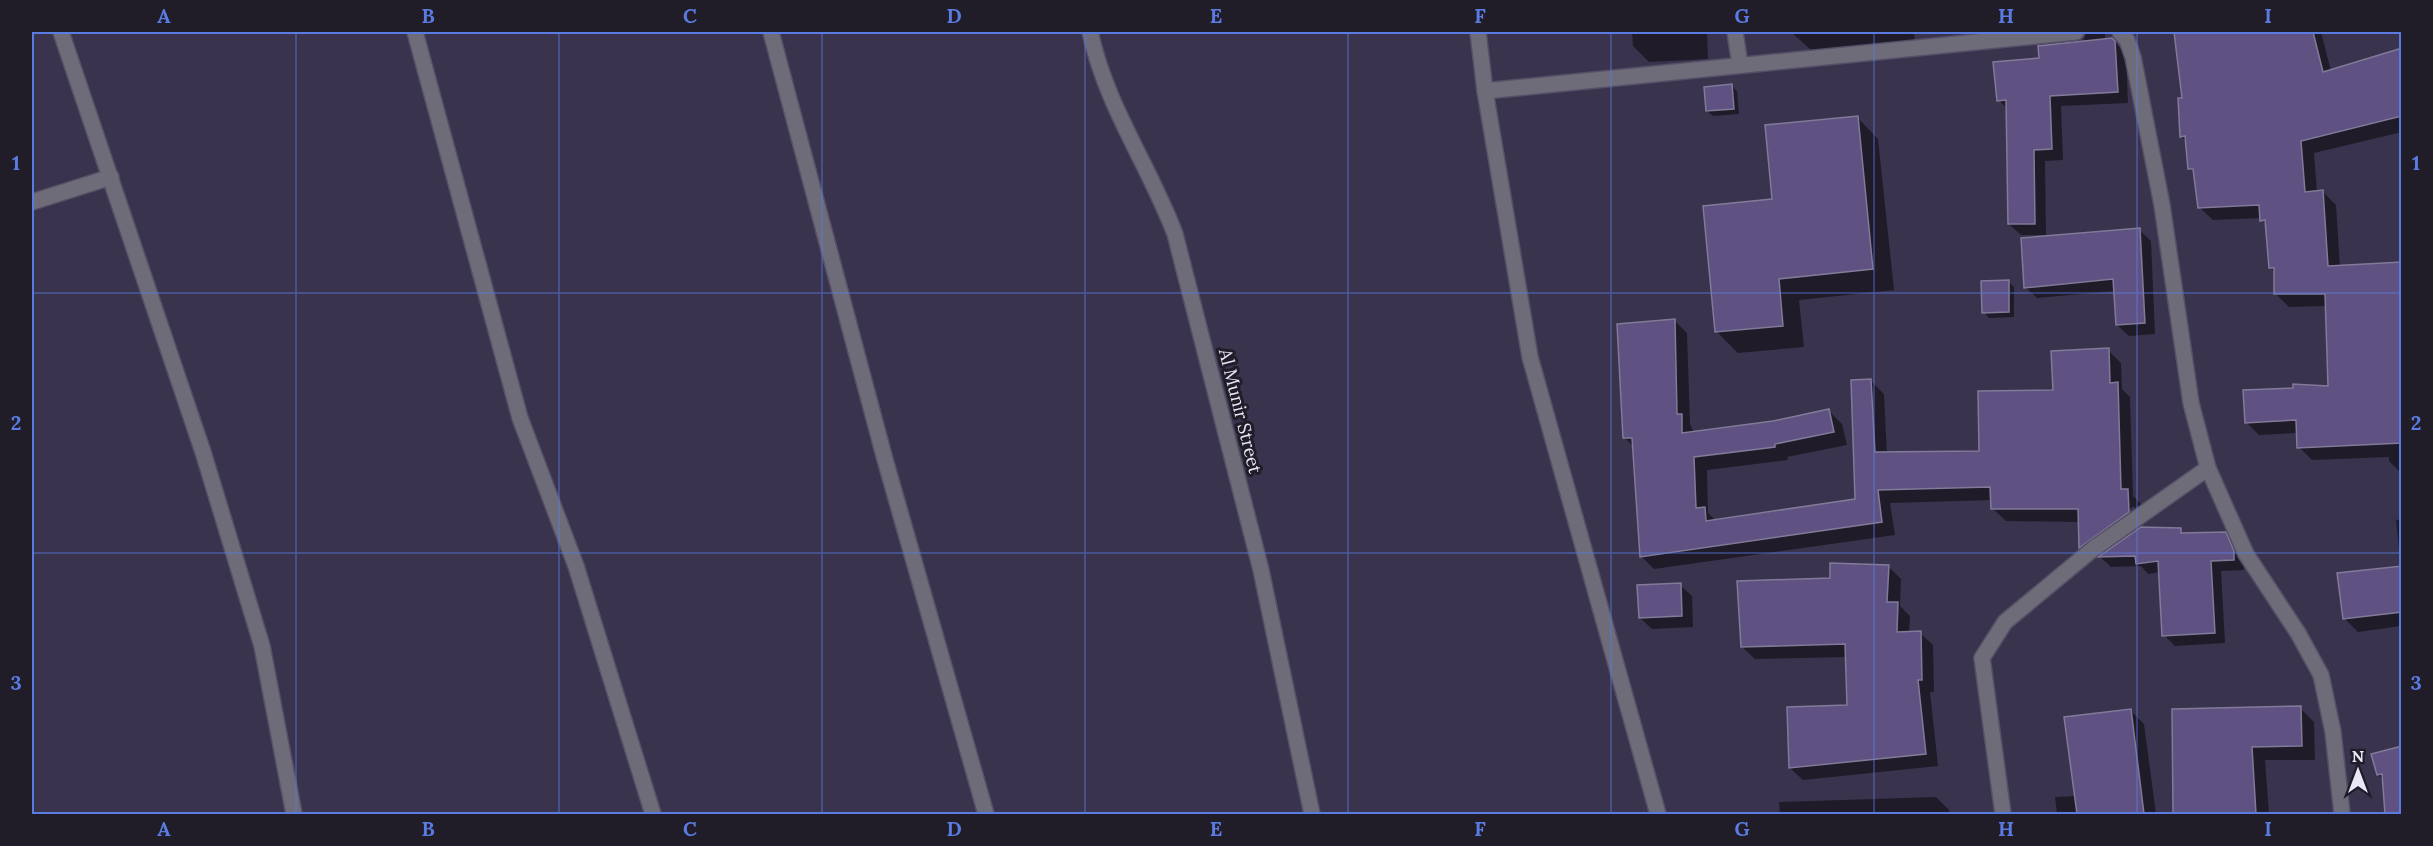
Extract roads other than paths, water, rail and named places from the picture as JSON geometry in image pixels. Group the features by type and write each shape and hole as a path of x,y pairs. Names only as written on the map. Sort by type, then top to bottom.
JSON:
{"street":[{"path":"61,32 203,452 262,646 294,814"},
{"path":"415,32 520,418 576,566 653,814"},
{"path":"771,32 884,456 986,814"},
{"name":"Al Munir Street","path":"1090,32 1099,70 1143,166 1161,197 1175,234 1261,570 1312,814"},
{"path":"1478,32 1485,91 1530,357 1658,814"},
{"path":"1735,32 1740,65"},
{"path":"1485,91 2076,32"},
{"path":"2120,32 2133,57 2162,205 2191,403 2208,468 2246,554 2298,633 2321,675 2333,732 2342,814"},
{"path":"32,202 111,177"},
{"path":"2003,814 1982,658 2005,622 2093,549 2208,468"}]}
